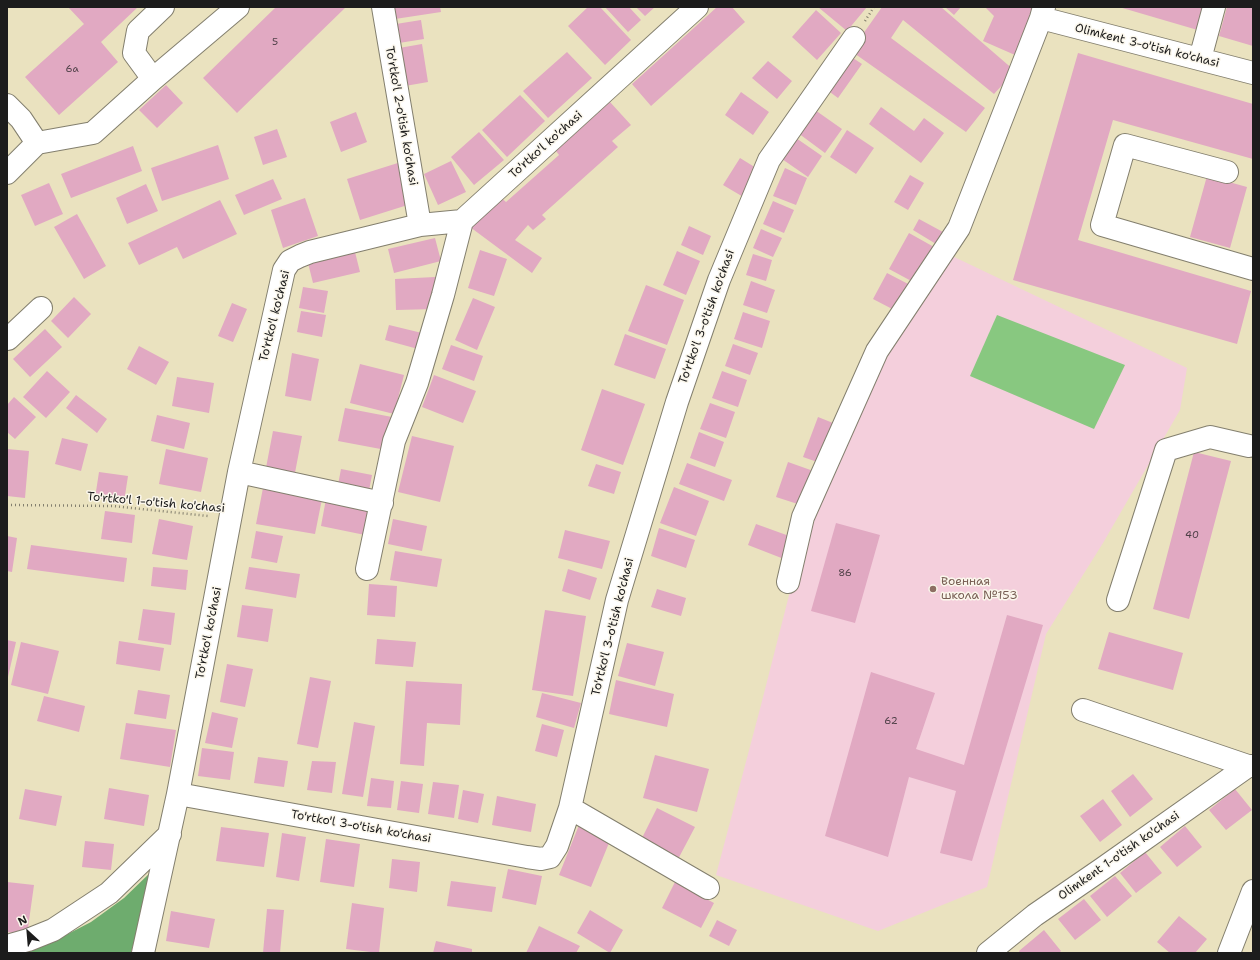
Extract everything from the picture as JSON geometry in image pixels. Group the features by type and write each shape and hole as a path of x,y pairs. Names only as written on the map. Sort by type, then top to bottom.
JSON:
{"street":[{"path":"153,79 134,53 138,31 163,7"},
{"path":"7,173 37,143 93,133 153,79 238,7"},
{"name":"To'rtko'l 2-o'tish ko'chasi","path":"383,7 420,225"},
{"name":"To'rtko'l ko'chasi","path":"143,953 178,794 239,472 284,270 290,261 310,252 420,225 462,221 698,7"},
{"path":"1200,59 1214,7"},
{"path":"788,582 803,517 877,350 959,228 1043,13"},
{"name":"Olimkent 3-o'tish ko'chasi","path":"1043,13 1253,73"},
{"name":"To'rtko'l 3-o'tish ko'chasi","path":"178,794 541,859 550,857 558,846 570,808 617,600 677,402 719,280 769,160 854,38"},
{"path":"7,104 21,119 37,143"},
{"path":"1227,172 1125,145 1102,225 1253,269"},
{"path":"367,569 394,441 417,383 443,295 462,221"},
{"path":"7,338 8,339 41,308"},
{"path":"1118,600 1166,450 1210,437 1252,441"},
{"path":"239,472 382,503"},
{"path":"1083,710 1250,766"},
{"name":"Olimkent 1-o'tish ko'chasi","path":"988,953 1035,915 1250,766"},
{"path":"570,808 708,888"},
{"path":"7,946 28,940 53,930 109,893 170,834"},
{"path":"1229,953 1253,891"}],"path":[{"name":"To'rtko'l 1-o'tish ko'chasi","path":"7,505 113,506 231,518"}],"shaded area":[{"name":"Военная школа №153","path":"950,255 1187,368 1180,410 1103,543 1046,634 987,887 878,931 716,875 810,513 892,347"}],"green space":[{"path":"997,315 1125,365 1094,429 970,376"},
{"path":"153,870 131,953 13,953 64,936 91,922 124,898"}],"building":[{"path":"68,7 138,7 101,42 118,62 59,115 25,77 84,24"},
{"path":"276,7 346,7 237,113 203,78"},
{"path":"394,7 440,7 441,12 395,19"},
{"path":"588,7 600,7 631,40 605,65 568,26"},
{"path":"605,7 629,7 641,20 628,32"},
{"path":"636,7 655,7 645,16"},
{"path":"717,7 732,7 745,22 651,106 632,84"},
{"path":"818,7 867,7 847,31"},
{"path":"882,7 941,7 1015,71 994,94 903,20 891,38 985,108 966,132 851,51"},
{"path":"945,7 961,7 954,15"},
{"path":"985,7 1037,7 1015,55 983,41 994,16"},
{"path":"1119,7 1208,7 1201,31"},
{"path":"1227,7 1253,7 1253,46 1219,36"},
{"path":"816,10 841,33 817,60 792,37"},
{"path":"421,20 424,39 399,43 396,24"},
{"path":"422,44 428,82 405,86 399,48"},
{"path":"567,52 592,78 548,118 523,91"},
{"path":"1078,53 1253,104 1253,159 1113,120 1078,240 1251,291 1237,344 1013,280"},
{"path":"847,54 862,64 838,98 823,87"},
{"path":"768,61 792,81 777,99 752,78"},
{"path":"166,85 183,103 157,128 139,110"},
{"path":"741,92 769,112 753,135 725,115"},
{"path":"520,95 545,121 507,157 482,130"},
{"path":"610,102 631,125 612,141 618,147 542,215 546,219 533,230 528,225 515,240 542,258 532,273 470,227 499,196 506,202 559,155 556,151"},
{"path":"881,107 914,131 924,118 944,133 921,163 869,124"},
{"path":"815,110 842,129 825,153 798,133"},
{"path":"356,112 367,142 341,152 330,122"},
{"path":"277,129 287,157 263,165 254,137"},
{"path":"847,130 874,148 856,174 830,157"},
{"path":"479,132 504,160 474,185 451,157"},
{"path":"796,138 822,156 808,177 782,159"},
{"path":"218,145 229,179 162,201 151,168"},
{"path":"133,146 142,171 71,198 61,174"},
{"path":"740,158 761,171 745,198 723,185"},
{"path":"451,161 466,192 438,205 424,174"},
{"path":"401,162 414,203 360,220 347,179"},
{"path":"785,168 807,178 796,205 773,196"},
{"path":"910,175 924,183 908,210 894,202"},
{"path":"1207,176 1247,187 1230,248 1190,237"},
{"path":"273,179 282,199 244,215 235,195"},
{"path":"49,183 63,214 35,226 21,195"},
{"path":"146,184 158,211 127,224 116,198"},
{"path":"305,198 318,236 283,248 271,210"},
{"path":"220,200 237,234 183,259 177,247 139,265 128,243"},
{"path":"773,201 794,210 784,233 763,224"},
{"path":"77,214 106,266 84,279 54,227"},
{"path":"919,219 943,232 936,244 913,230"},
{"path":"689,226 711,236 703,255 681,245"},
{"path":"761,229 782,238 773,257 753,248"},
{"path":"909,233 934,247 915,283 889,269"},
{"path":"435,238 441,261 394,273 388,249"},
{"path":"480,250 507,259 494,296 468,288"},
{"path":"677,251 700,261 686,295 663,285"},
{"path":"355,252 360,272 313,283 308,263"},
{"path":"753,254 772,260 766,281 746,275"},
{"path":"887,273 912,286 898,312 873,299"},
{"path":"435,277 436,309 396,310 395,279"},
{"path":"751,281 775,290 767,313 743,305"},
{"path":"646,285 684,300 667,345 628,331"},
{"path":"303,287 328,291 324,313 299,308"},
{"path":"74,297 91,314 68,338 51,321"},
{"path":"473,298 495,307 477,350 455,340"},
{"path":"232,303 247,309 233,342 218,336"},
{"path":"301,311 326,315 322,337 297,332"},
{"path":"743,312 770,321 762,348 734,339"},
{"path":"389,325 422,333 418,349 385,340"},
{"path":"45,329 62,347 30,377 13,359"},
{"path":"625,334 666,349 655,379 614,365"},
{"path":"733,344 758,353 750,375 725,366"},
{"path":"451,345 483,356 474,381 442,369"},
{"path":"139,346 169,362 156,385 127,369"},
{"path":"292,353 319,359 311,401 285,396"},
{"path":"360,364 404,375 394,414 350,403"},
{"path":"47,371 70,392 46,418 23,397"},
{"path":"722,371 747,380 738,407 712,398"},
{"path":"434,375 476,391 463,423 422,407"},
{"path":"177,377 214,383 209,413 172,406"},
{"path":"602,389 645,404 623,465 581,450"},
{"path":"76,395 107,419 97,433 66,408"},
{"path":"14,397 36,417 15,439 7,432 7,405"},
{"path":"710,403 735,412 726,438 700,429"},
{"path":"345,408 392,417 386,450 338,441"},
{"path":"157,415 190,423 184,449 151,441"},
{"path":"818,417 838,425 823,464 803,457"},
{"path":"273,431 302,436 294,478 265,473"},
{"path":"699,432 724,442 715,467 690,458"},
{"path":"412,436 454,446 440,502 398,492"},
{"path":"62,438 88,444 81,471 55,464"},
{"path":"7,449 29,451 25,498 7,496"},
{"path":"166,449 208,458 201,492 159,484"},
{"path":"1194,452 1231,461 1189,619 1153,609"},
{"path":"788,462 819,473 807,507 776,497"},
{"path":"687,463 732,480 724,501 679,484"},
{"path":"596,464 621,472 614,494 588,486"},
{"path":"341,469 372,475 368,496 337,490"},
{"path":"99,472 128,476 124,502 95,498"},
{"path":"674,487 709,501 696,536 660,523"},
{"path":"263,488 322,499 315,534 256,524"},
{"path":"326,499 370,508 365,535 321,526"},
{"path":"105,511 135,515 132,543 101,539"},
{"path":"159,519 193,526 187,560 152,554"},
{"path":"393,519 427,526 422,551 388,544"},
{"path":"836,523 880,535 855,623 811,611"},
{"path":"756,524 792,537 784,559 748,545"},
{"path":"659,528 695,540 686,568 651,556"},
{"path":"565,530 610,541 602,569 558,558"},
{"path":"256,531 283,536 277,563 251,558"},
{"path":"7,536 17,538 12,572 7,571"},
{"path":"31,545 127,558 124,582 27,569"},
{"path":"395,551 442,559 437,587 390,580"},
{"path":"153,567 188,570 186,590 151,586"},
{"path":"249,567 300,574 296,598 245,589"},
{"path":"568,569 597,578 590,600 562,591"},
{"path":"369,584 397,586 395,617 367,615"},
{"path":"657,589 686,598 681,616 651,607"},
{"path":"242,605 273,609 268,642 237,637"},
{"path":"143,609 175,613 171,645 138,640"},
{"path":"545,610 586,616 573,696 532,690"},
{"path":"1007,615 1043,625 972,861 940,853 956,791 909,777 888,857 825,836 871,672 935,693 916,749 964,765"},
{"path":"1109,632 1183,653 1173,690 1098,669"},
{"path":"377,639 416,642 413,667 375,664"},
{"path":"7,640 16,642 8,677 7,677"},
{"path":"119,641 164,648 160,671 116,664"},
{"path":"21,642 59,651 48,694 11,685"},
{"path":"627,643 664,652 655,686 618,676"},
{"path":"227,664 253,669 245,707 220,702"},
{"path":"310,677 331,681 318,748 297,744"},
{"path":"616,680 674,694 667,727 609,714"},
{"path":"406,681 462,684 460,725 427,723 424,766 400,764"},
{"path":"138,690 170,695 166,719 134,714"},
{"path":"542,693 581,703 574,728 536,717"},
{"path":"44,696 85,706 79,732 37,721"},
{"path":"212,712 238,718 232,748 205,743"},
{"path":"354,722 375,726 363,797 342,794"},
{"path":"126,723 176,730 170,767 120,759"},
{"path":"542,724 564,730 557,757 535,751"},
{"path":"202,748 234,752 230,780 198,776"},
{"path":"655,755 709,769 697,812 643,798"},
{"path":"258,757 288,761 284,787 254,783"},
{"path":"312,761 336,762 332,793 307,790"},
{"path":"1133,774 1153,799 1130,817 1111,791"},
{"path":"371,778 394,781 391,808 367,806"},
{"path":"401,781 423,784 419,813 397,810"},
{"path":"433,782 459,785 454,818 428,814"},
{"path":"109,788 149,795 144,826 104,819"},
{"path":"25,789 62,796 56,826 19,819"},
{"path":"1235,789 1252,810 1226,830 1209,810"},
{"path":"463,790 484,794 478,823 458,819"},
{"path":"497,796 536,804 531,832 492,825"},
{"path":"1103,799 1122,825 1100,842 1080,816"},
{"path":"657,808 695,827 676,863 639,844"},
{"path":"579,825 611,838 591,887 559,875"},
{"path":"1185,826 1202,847 1177,867 1160,847"},
{"path":"221,827 269,833 264,867 216,861"},
{"path":"282,833 306,837 299,881 276,877"},
{"path":"326,839 360,844 354,887 320,882"},
{"path":"85,841 114,844 111,870 82,867"},
{"path":"1145,852 1162,873 1136,893 1120,873"},
{"path":"392,859 420,862 417,892 389,888"},
{"path":"508,869 542,876 536,905 502,898"},
{"path":"1115,876 1132,896 1107,917 1090,896"},
{"path":"451,881 496,887 492,912 447,906"},
{"path":"7,882 34,885 27,935 7,932"},
{"path":"675,882 714,903 701,928 662,908"},
{"path":"1084,899 1101,920 1075,940 1058,919"},
{"path":"352,903 384,908 379,953 346,949"},
{"path":"267,909 284,910 280,953 263,953"},
{"path":"590,910 623,930 610,953 577,933"},
{"path":"171,911 215,919 209,948 166,941"},
{"path":"1179,916 1207,939 1195,953 1170,953 1157,942"},
{"path":"717,920 737,930 729,946 709,936"},
{"path":"539,926 580,946 576,953 526,953"},
{"path":"1044,930 1061,951 1059,953 1020,953 1019,951"},
{"path":"436,941 472,949 472,953 433,953"}],"place":[{"name":"Военная школа №153","path":"933,589"}]}
